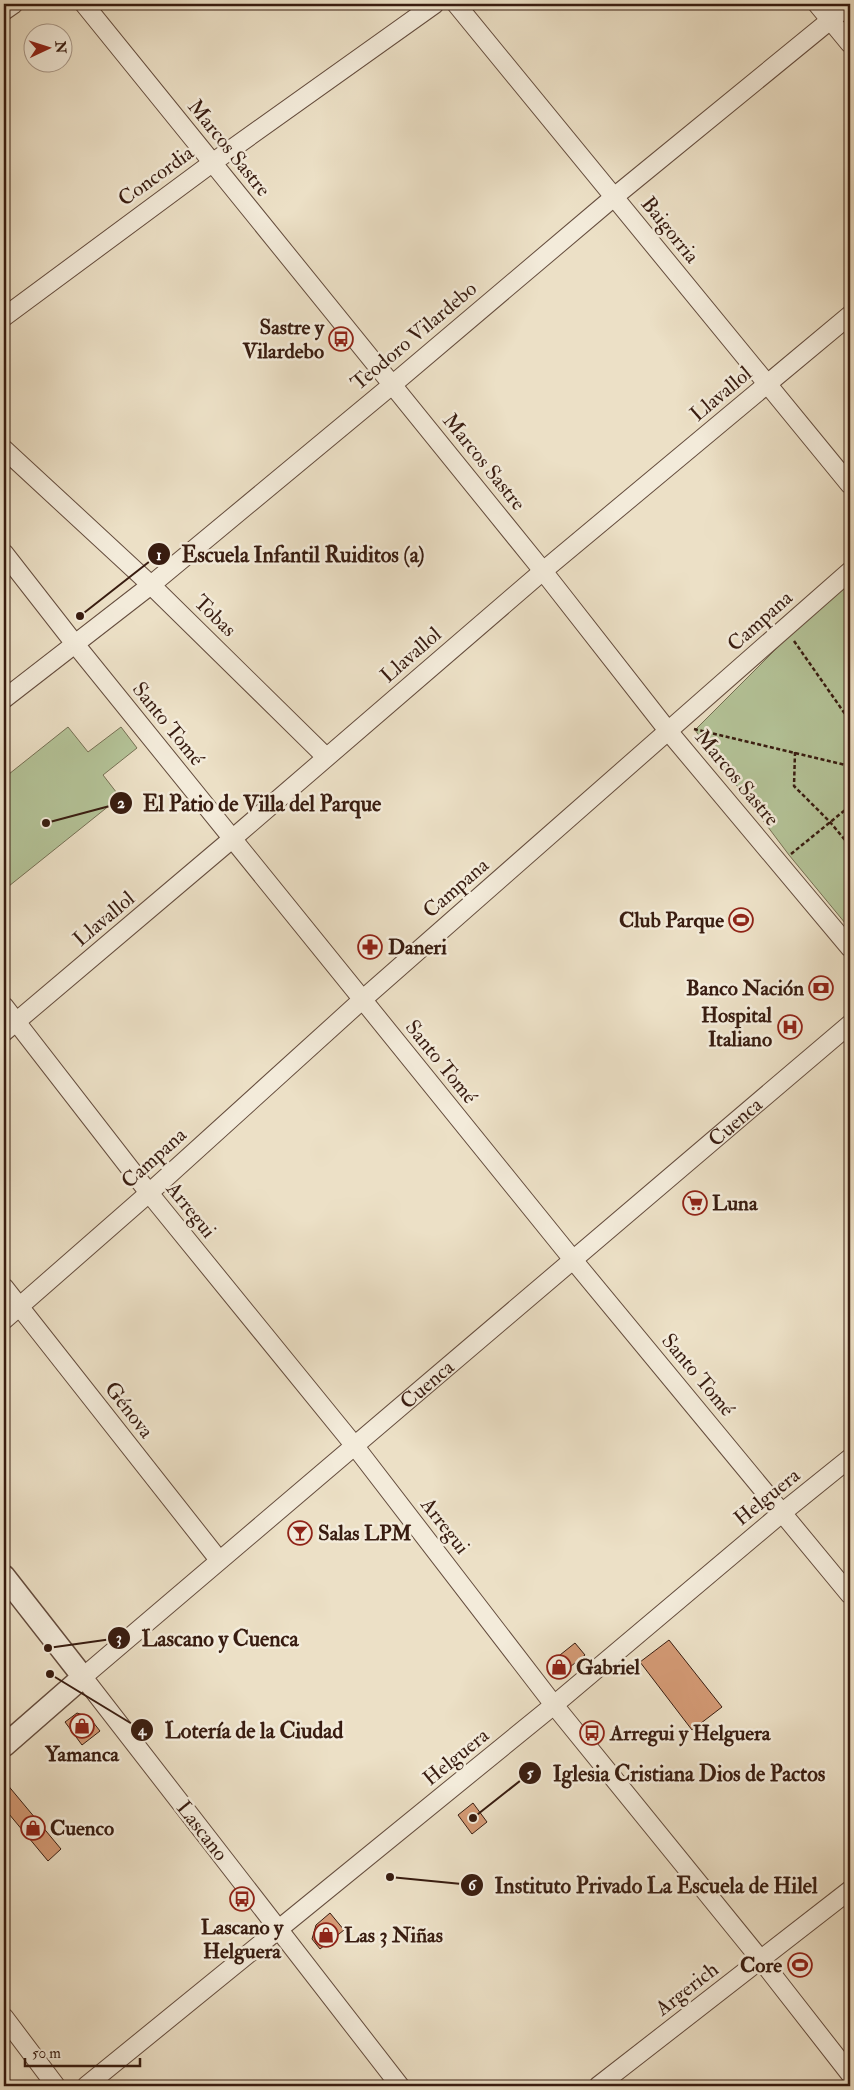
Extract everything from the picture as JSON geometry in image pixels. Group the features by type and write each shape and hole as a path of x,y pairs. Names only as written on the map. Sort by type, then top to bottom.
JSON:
{"street":[{"path":"4,10 14,4"},
{"name":"Marcos Sastre","path":"84,4 544,571 670,732 850,948"},
{"name":"Concordia","path":"4,317 212,163 435,4"},
{"name":"Baigorria","path":"456,4 850,485"},
{"path":"817,4 850,44"},
{"name":"Teodoro Vilardebo","path":"4,699 151,585 392,385 614,197 850,4"},
{"name":"Llavallol","path":"10,1027 544,571 850,316"},
{"name":"Tobas","path":"4,449 151,585 326,757"},
{"name":"Santo Tomé","path":"4,553 362,1000 574,1261 850,1595"},
{"name":"Campana","path":"4,1320 149,1193 362,1000 670,732 850,572"},
{"name":"Arregui","path":"4,1006 10,1027 149,1193 354,1445 554,1705 761,1960 850,2074"},
{"name":"Cuenca","path":"4,1746 219,1560 574,1261 850,1024"},
{"name":"Génova","path":"4,1287 219,1560"},
{"name":"Helguera","path":"86,2086 554,1705 850,1458"},
{"name":"Lascano","path":"4,1576 400,2086"},
{"name":"Argerich","path":"598,2086 850,1890"},
{"path":"4,2017 56,2086"}],"path":[{"path":"790,635 850,721"},
{"path":"685,718 694,730 850,766"},
{"path":"795,752 794,786 830,822 850,846"},
{"path":"789,856 850,806"}],"green space":[{"path":"850,581 850,929 789,855 695,730 790,635"},
{"path":"68,727 88,752 121,727 137,748 103,775 120,797 4,890 4,778"}],"building":[{"path":"669,1640 722,1707 692,1730 640,1662"},
{"path":"575,1643 585,1655 560,1675 550,1663"},
{"name":"Yamanca","path":"77,1713 89,1717 100,1731 82,1745 65,1722"},
{"name":"Cuenco","path":"6,1783 61,1849 48,1861 4,1808 4,1785"},
{"path":"473,1803 487,1822 472,1834 458,1815"},
{"name":"Las 3 Niñas","path":"330,1913 344,1930 320,1949 312,1939 316,1925"}],"place":[{"name":"Sastre y Vilardebo","path":"341,339"},
{"name":"Escuela Infantil Ruiditos (a)","path":"80,616"},
{"name":"El Patio de Villa del Parque","path":"46,823"},
{"name":"Club Parque","path":"741,920"},
{"name":"Daneri","path":"370,947"},
{"name":"Banco Nación","path":"821,988"},
{"name":"Hospital Italiano","path":"790,1027"},
{"name":"Luna","path":"695,1203"},
{"name":"Salas LPM","path":"300,1533"},
{"name":"Lascano y Cuenca","path":"48,1648"},
{"name":"Gabriel","path":"559,1667"},
{"name":"Lotería de la Ciudad","path":"50,1674"},
{"name":"Yamanca","path":"82,1726"},
{"name":"Arregui y Helguera","path":"592,1733"},
{"name":"Iglesia Cristiana Dios de Pactos","path":"473,1818"},
{"name":"Cuenco","path":"33,1828"},
{"name":"Instituto Privado La Escuela de Hilel","path":"390,1877"},
{"name":"Lascano y Helguera","path":"242,1899"},
{"name":"Las 3 Niñas","path":"326,1935"},
{"name":"Core","path":"800,1965"}]}
